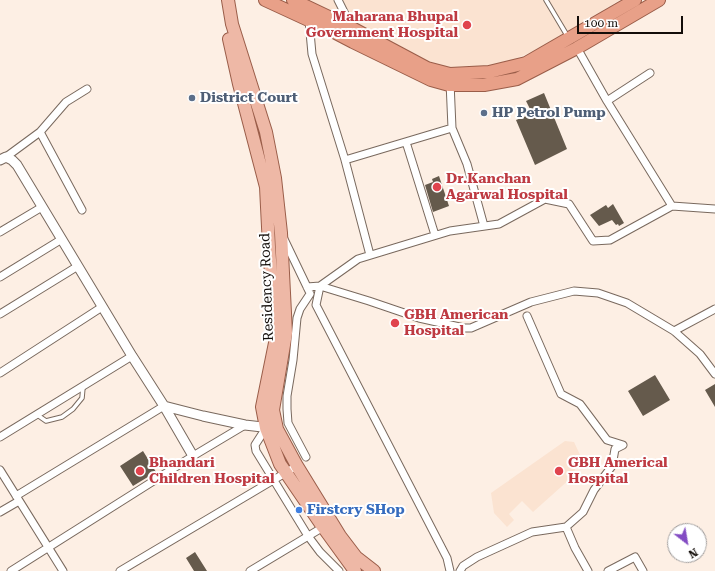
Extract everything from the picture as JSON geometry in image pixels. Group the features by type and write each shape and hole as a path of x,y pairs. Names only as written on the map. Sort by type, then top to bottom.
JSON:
{"highway":[{"path":"265,0 431,80 450,80 484,85 517,79 577,48 659,0"},
{"path":"293,0 352,28 450,80 526,63 635,0"}],"main road":[{"path":"220,0 239,84 266,187 276,338 262,407 271,428"},
{"name":"Residency Road","path":"228,0 232,24 266,132 275,178 281,233 286,333 271,428 292,469 327,525 340,536 356,556 360,568 374,571"}],"street":[{"path":"338,0 352,28"},
{"path":"309,21 312,54 345,160 370,255"},
{"path":"577,48 607,101 672,206"},
{"path":"607,101 650,73"},
{"path":"450,80 452,128 467,164 484,226"},
{"path":"3,159 40,132 66,102 88,89"},
{"path":"345,160 452,128"},
{"path":"40,132 82,210"},
{"path":"406,142 435,235"},
{"path":"3,159 12,160 17,165 193,456"},
{"path":"316,305 320,286 358,259 450,231 499,224 545,199 569,204 593,241 610,240 672,206 715,209"},
{"path":"0,232 42,207"},
{"path":"268,229 281,233 310,294 447,558 450,571"},
{"path":"0,277 62,239"},
{"path":"0,314 78,266"},
{"path":"307,287 320,286 419,318 464,328 471,328 531,302 545,298 574,291 598,293 627,304 674,331 700,354 715,374"},
{"path":"306,457 288,423 287,396 293,360 297,318 300,309 310,294"},
{"path":"0,373 102,307"},
{"path":"674,331 715,309"},
{"path":"460,571 463,566 477,556 532,532 566,528 583,512 594,490 612,466 615,449 623,445 607,440 580,404 562,394 527,316"},
{"path":"0,437 132,356"},
{"path":"0,512 18,498 164,406 245,425 271,428"},
{"path":"11,571 193,456 245,425"},
{"path":"271,428 255,445 256,451 308,536 320,552 339,571"},
{"path":"120,571 292,469"},
{"path":"0,470 63,571"},
{"path":"250,571 327,525"},
{"path":"566,528 588,571"},
{"path":"608,571 635,557 643,571"}],"lane":[{"path":"546,0 569,38"},
{"path":"36,414 46,421 62,417 73,409 82,398 83,385"}],"shaded area":[{"name":"Maharana Bhupal Government Hospital","path":"308,0 620,0 536,50 503,64 454,69 422,60"},
{"path":"565,441 574,442 581,457 571,478 533,512 522,501 509,514 514,520 507,527 494,513 491,493"}],"building":[{"path":"544,93 567,149 535,165 516,120 529,115 528,110 530,109 526,101"},
{"path":"439,176 449,206 433,212 425,185 433,182 432,179"},
{"path":"613,204 624,223 619,226 612,220 599,226 590,215 606,205 608,208"},
{"path":"655,375 670,400 643,416 628,391"},
{"path":"715,384 715,407 705,390"},
{"path":"143,451 156,472 133,486 120,466"},
{"path":"195,552 207,571 194,571 186,558"}],"place":[{"name":"Maharana Bhupal Government Hospital","path":"467,25"},
{"name":"District Court","path":"192,98"},
{"name":"HP Petrol Pump","path":"484,113"},
{"name":"Dr.Kanchan Agarwal Hospital","path":"437,187"},
{"name":"GBH American Hospital","path":"395,323"},
{"name":"Bhandari Children Hospital","path":"140,471"},
{"name":"GBH Americal Hospital","path":"559,471"},
{"name":"Firstcry SHop","path":"299,510"}]}
